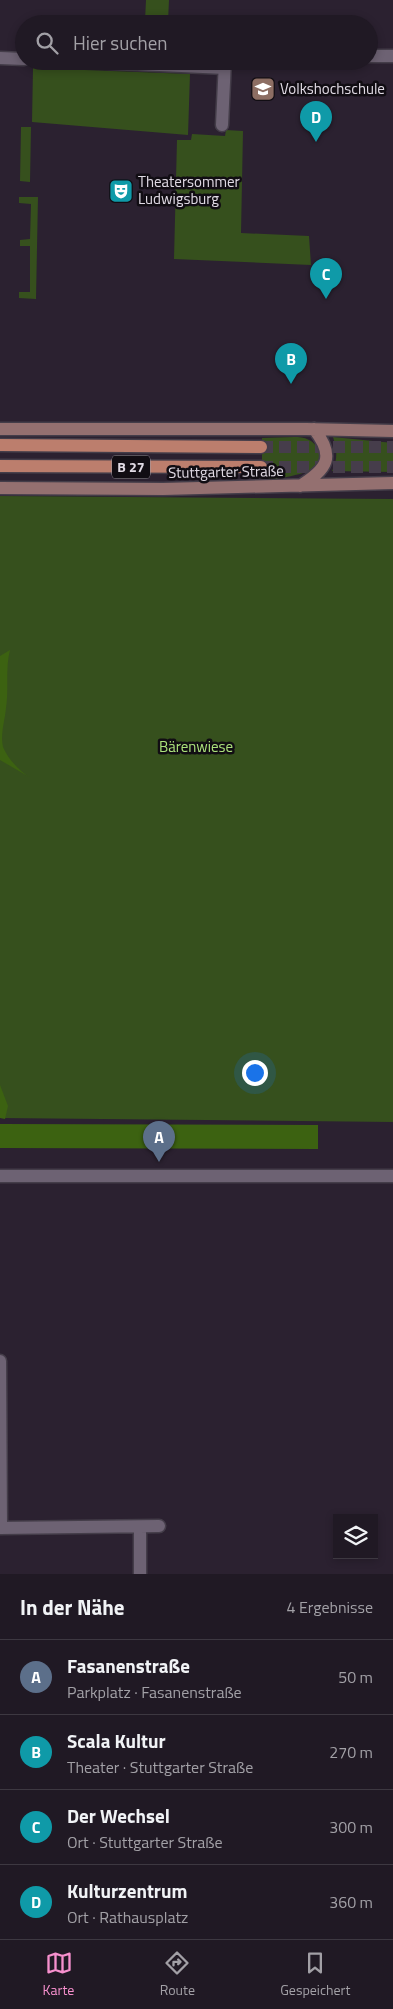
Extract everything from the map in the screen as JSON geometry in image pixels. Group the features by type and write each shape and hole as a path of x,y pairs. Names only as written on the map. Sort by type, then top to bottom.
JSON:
{"main road":[{"path":"0,429 393,431"},
{"path":"299,486 322,471 327,459 327,451 323,440 314,430"},
{"name":"Stuttgarter Straße","path":"0,445 261,447"},
{"name":"Stuttgarter Straße","path":"0,466 261,467"},
{"name":"Stuttgarter Straße","path":"0,488 163,490 393,483"}],"street":[{"path":"378,56 393,56"},
{"path":"0,58 15,59"},
{"path":"222,125 225,70"},
{"path":"0,1176 393,1176"},
{"path":"0,1361 1,1528 159,1526"},
{"path":"140,1527 140,1574"}],"green space":[{"path":"146,0 169,0 168,15 145,15"},
{"path":"33,70 190,74 188,135 32,122"},
{"path":"21,127 31,127 30,182 20,181"},
{"path":"226,130 243,131 241,233 309,236 311,265 174,259 177,140 191,140 192,134 225,136"},
{"path":"19,197 38,197 36,299 19,298 19,292 30,292 30,246 20,246 20,240 30,239 31,204 19,203"},
{"path":"294,437 307,439 316,446 319,458 316,466 295,475 262,480 262,438"},
{"path":"333,437 393,443 393,472 332,471 336,454"},
{"name":"Bärenwiese","path":"0,496 393,499 393,1122 0,1118"},
{"path":"10,650 2,742 5,752 15,765 31,778 0,760 0,656"},
{"path":"0,1085 8,1106 5,1119 0,1118"},
{"path":"0,1124 318,1125 318,1149 0,1148"}],"tunnel":[{"path":"261,447 393,447"},
{"path":"261,467 393,467"}],"place":[{"name":"Volkshochschule","path":"263,89"},
{"name":"Kulturzentrum","path":"316,142"},
{"name":"Theatersommer Ludwigsburg","path":"121,191"},
{"name":"Der Wechsel","path":"326,299"},
{"name":"Scala Kultur","path":"291,384"},
{"name":"Fasanenstraße","path":"159,1162"}]}
